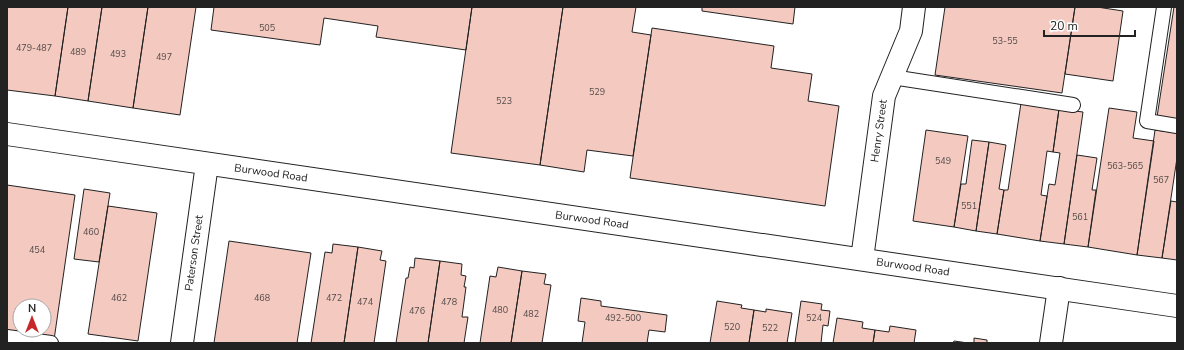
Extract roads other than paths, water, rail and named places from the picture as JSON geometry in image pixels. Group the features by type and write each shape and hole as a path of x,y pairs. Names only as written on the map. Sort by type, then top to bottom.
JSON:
{"main road":[{"name":"Henry Street","path":"862,259 884,96 911,31 914,7"},
{"name":"Burwood Road","path":"7,134 1177,306"},
{"name":"Paterson Street","path":"182,343 207,164"},
{"path":"1051,343 1059,288"}],"lane":[{"path":"1164,7 1147,121 1177,126"},
{"path":"892,77 1073,104"},
{"path":"7,337 51,343"}]}
